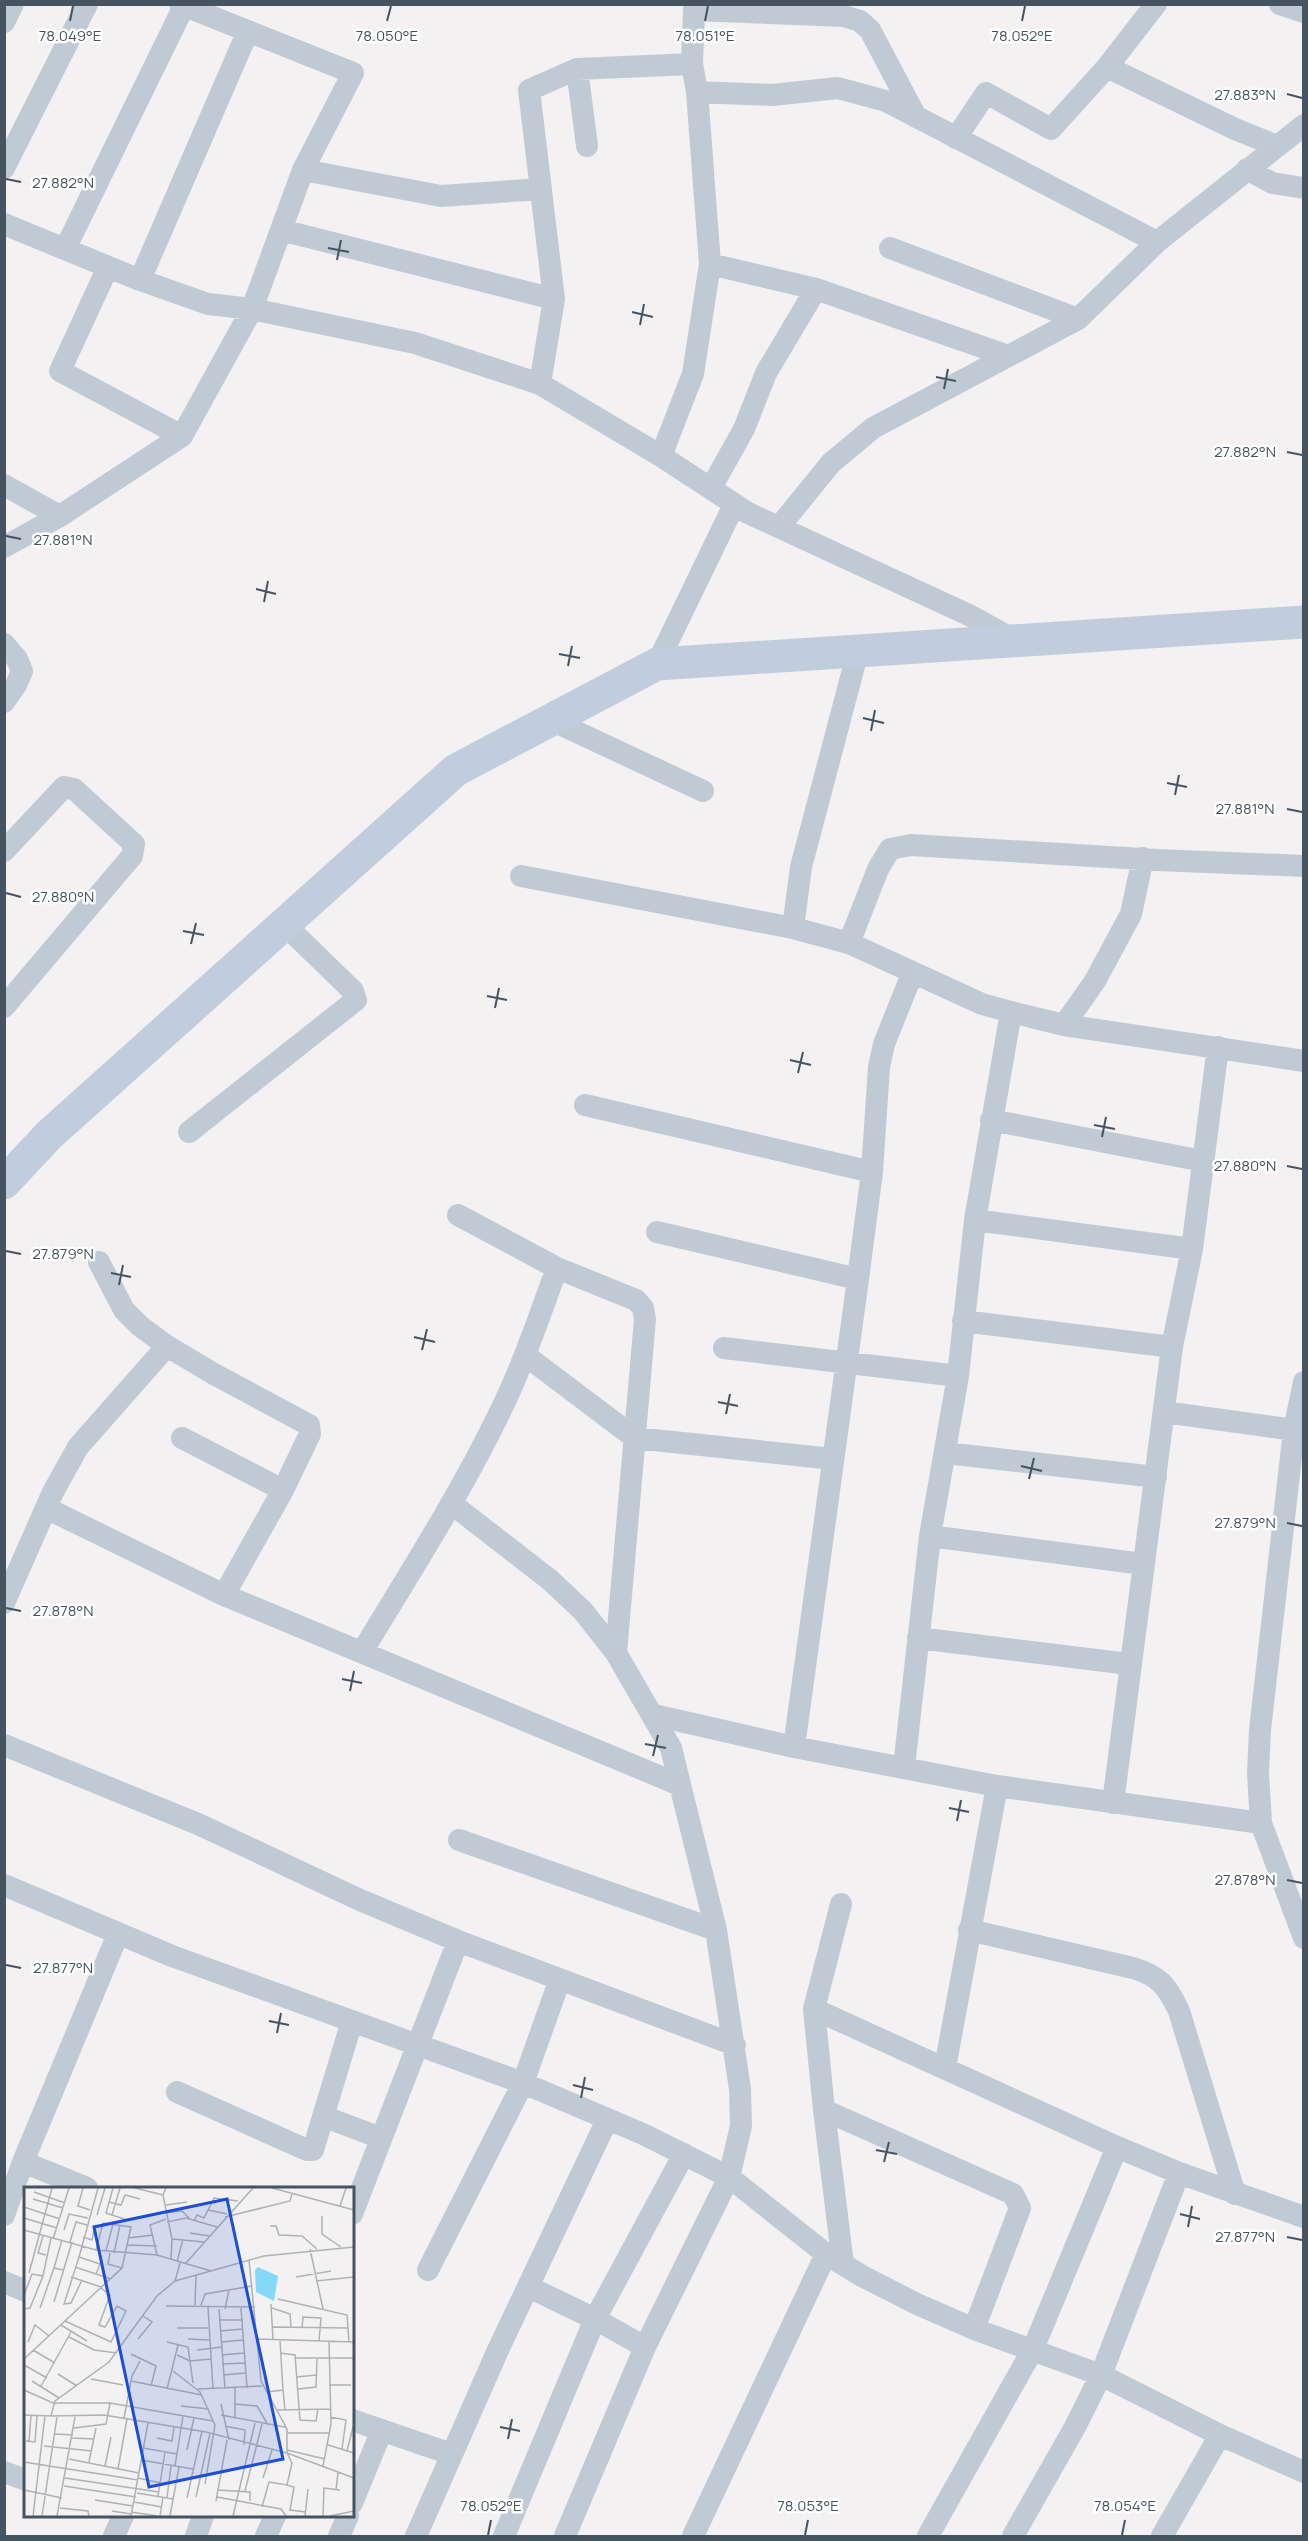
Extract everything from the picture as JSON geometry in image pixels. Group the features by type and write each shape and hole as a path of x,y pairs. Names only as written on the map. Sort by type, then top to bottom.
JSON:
{"street":[{"path":"4,22 13,4"},
{"path":"4,168 87,4"},
{"path":"956,138 986,93 1050,129 1107,67 1156,4"},
{"path":"1280,4 1304,12"},
{"path":"4,547 60,516 182,436 252,309 303,170 352,73 182,5 65,249"},
{"path":"661,456 693,374 710,264 697,93 692,64 695,7 844,16 860,21 870,30 916,117"},
{"path":"140,280 248,31"},
{"path":"540,384 554,299 528,90 577,69 692,64"},
{"path":"1107,67 1234,129 1277,146"},
{"path":"577,69 587,146"},
{"path":"697,93 771,95 838,88 886,101 1156,242"},
{"path":"779,527 831,462 873,428 1078,319 1156,242 1304,125"},
{"path":"1247,169 1272,183 1304,188"},
{"path":"303,170 441,196 541,189"},
{"path":"4,224 140,280 208,304 252,309 415,343 540,384 661,456 734,505 971,616 1017,642"},
{"path":"281,230 554,299"},
{"path":"890,248 1078,319"},
{"path":"710,264 816,289 1008,356"},
{"path":"108,267 60,371 182,436"},
{"path":"711,488 744,429 766,373 816,289"},
{"path":"4,485 60,516"},
{"path":"657,664 734,505"},
{"path":"4,1183 49,1135 456,770 657,664 1304,622"},
{"path":"4,644 17,659 22,671 16,685 4,702"},
{"path":"793,928 801,867 858,651"},
{"path":"551,720 703,791"},
{"path":"4,851 64,787 74,789 134,844 135,848 132,856 4,1007"},
{"path":"849,944 878,868 890,849 911,845 1151,860 1304,866"},
{"path":"1065,1024 1095,981 1131,914 1151,860"},
{"path":"521,876 793,928 849,944 982,1004 1011,1012 1065,1024 1304,1061"},
{"path":"189,1132 356,1000 353,991 284,924"},
{"path":"794,1747 872,1172 879,1067 884,1044 912,974"},
{"path":"904,1767 930,1536 958,1376 975,1220 1011,1012"},
{"path":"1113,1803 1129,1664 1172,1347 1192,1249 1218,1047"},
{"path":"585,1105 872,1172"},
{"path":"991,1120 1203,1161"},
{"path":"458,1215 557,1268 624,1293 636,1300 643,1308 645,1319 616,1653"},
{"path":"975,1220 1192,1249"},
{"path":"657,1232 858,1279"},
{"path":"99,1262 124,1310 167,1346 309,1425 310,1434 283,1490 224,1595"},
{"path":"362,1652 452,1504 498,1416 525,1355 557,1268"},
{"path":"963,1320 1172,1347"},
{"path":"4,1603 46,1508 66,1466 78,1447 167,1346"},
{"path":"724,1348 958,1376"},
{"path":"525,1355 635,1438 832,1459"},
{"path":"1304,1382 1294,1430 1260,1730 1258,1773 1261,1823 1295,1886 1304,1938"},
{"path":"1164,1412 1294,1430"},
{"path":"182,1438 283,1490"},
{"path":"946,1453 1156,1477"},
{"path":"452,1504 550,1580 583,1611 616,1653 654,1715 671,1748 716,1930 740,2090 741,2126 729,2177 645,2347 565,2536"},
{"path":"46,1508 224,1595 680,1785"},
{"path":"930,1536 1143,1564"},
{"path":"918,1638 1129,1664"},
{"path":"654,1715 794,1747 997,1786 1261,1823"},
{"path":"4,1745 198,1824 360,1900 458,1941 735,2045"},
{"path":"945,2068 997,1786"},
{"path":"459,1840 716,1930"},
{"path":"4,1885 118,1934 523,2082 684,2154 729,2177 835,2259 917,2304 974,2329 1101,2375 1220,2435 1304,2472"},
{"path":"693,2536 835,2259 814,2009 841,1904"},
{"path":"969,1930 1133,1968 1152,1974 1169,1990 1179,2011 1235,2194"},
{"path":"4,2215 23,2162 118,1934"},
{"path":"354,2209 420,2044 458,1941"},
{"path":"428,2271 523,2082 560,1979"},
{"path":"814,2009 1117,2147 1235,2194 1304,2217"},
{"path":"177,2092 310,2151 315,2147 352,2021"},
{"path":"824,2110 1013,2194 1020,2208 974,2329"},
{"path":"324,2117 381,2138"},
{"path":"416,2536 451,2454 607,2120"},
{"path":"928,2536 1033,2349 1117,2147"},
{"path":"504,2536 595,2319 684,2154"},
{"path":"23,2162 85,2187"},
{"path":"1014,2536 1101,2375 1179,2173"},
{"path":"4,2282 24,2289"},
{"path":"529,2287 595,2319 645,2347"},
{"path":"354,2421 451,2454"},
{"path":"354,2498 382,2430"},
{"path":"1162,2536 1220,2435"},
{"path":"4,2472 24,2479"},
{"path":"196,2536 203,2517"},
{"path":"266,2536 274,2517"},
{"path":"339,2536 348,2517"}]}
